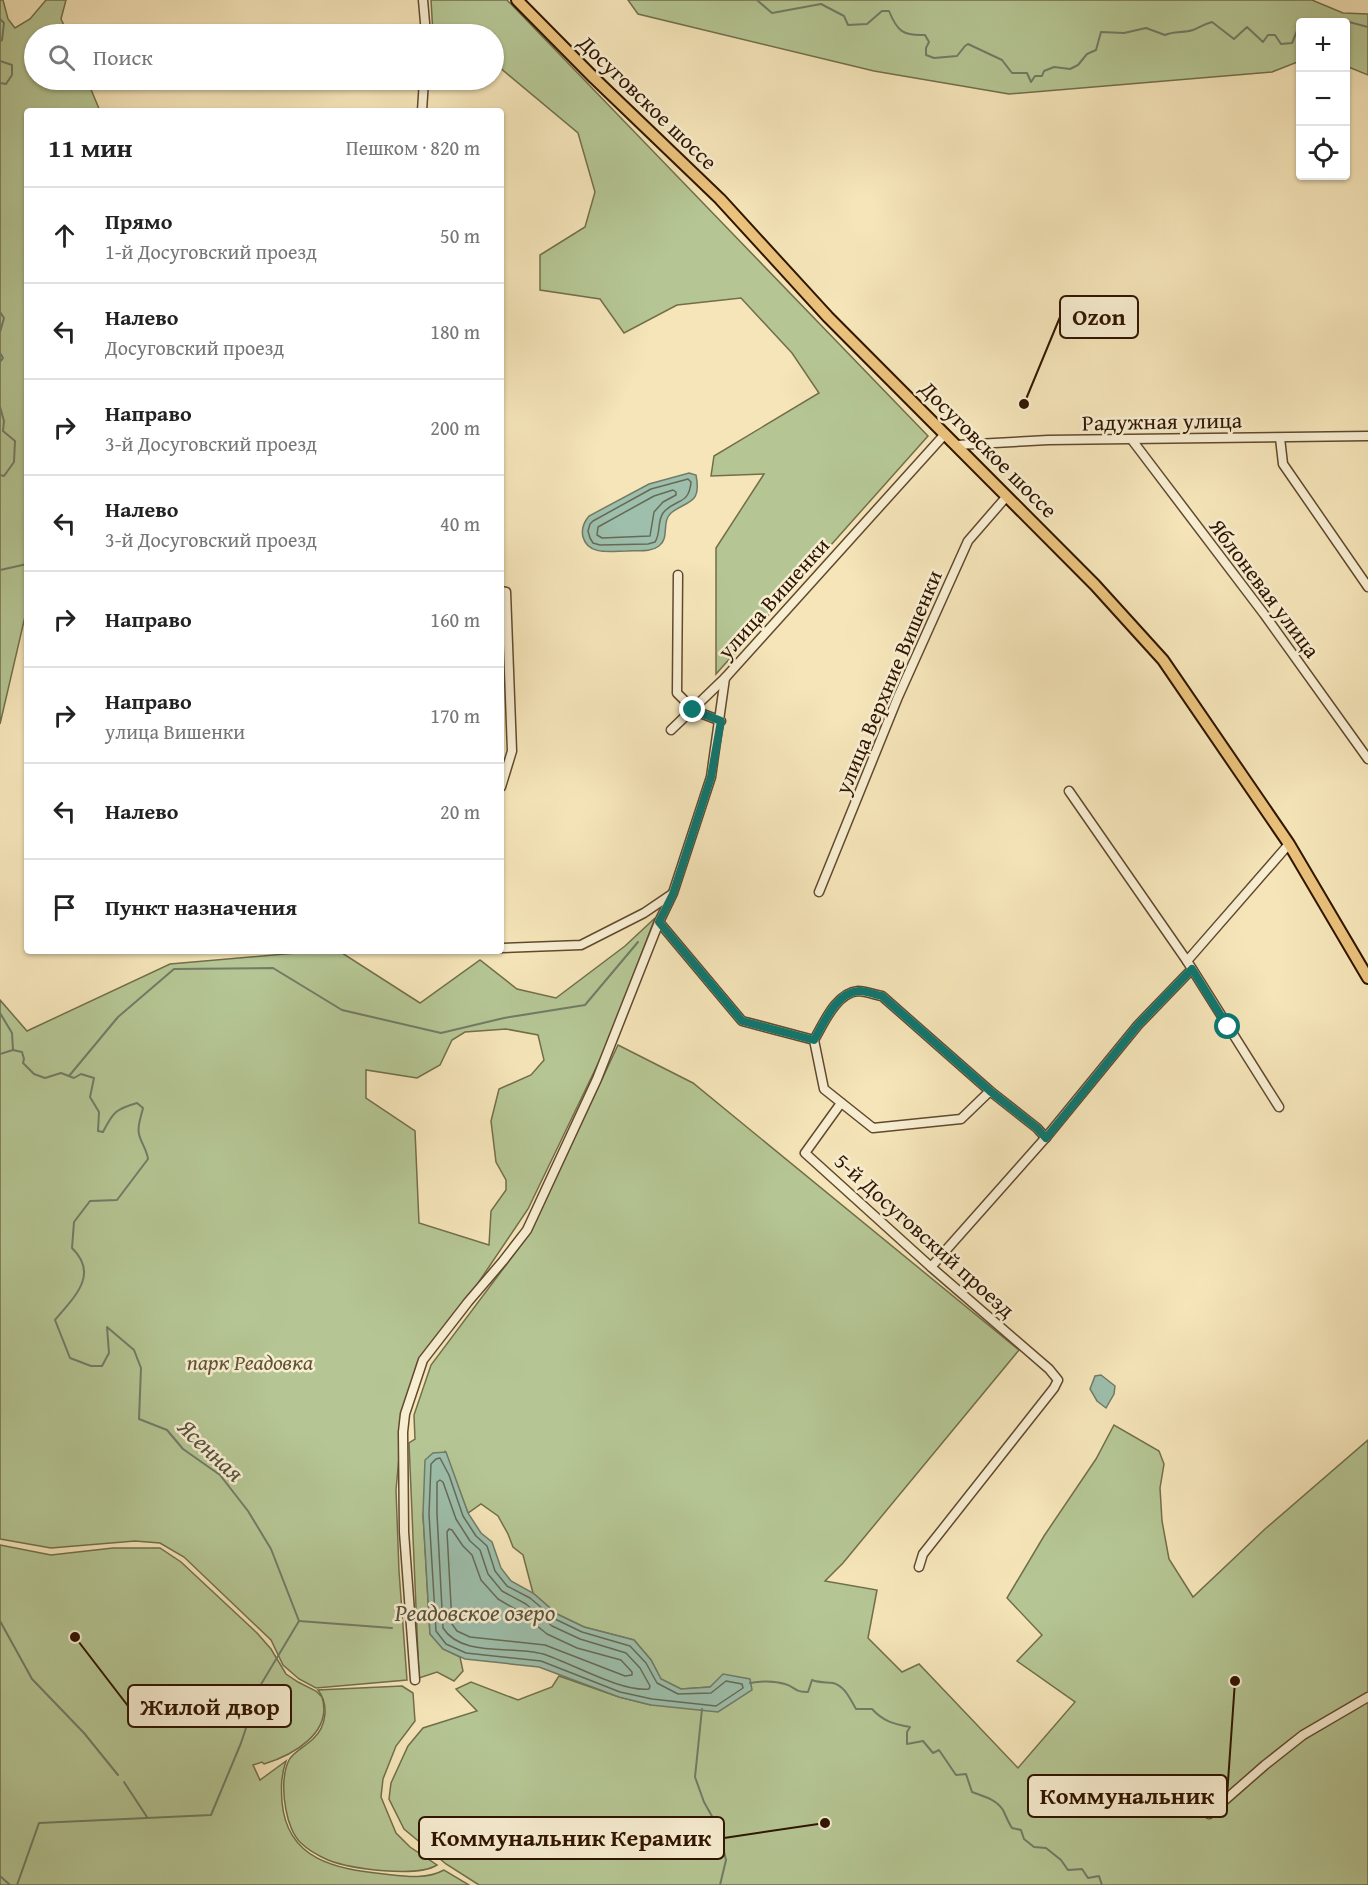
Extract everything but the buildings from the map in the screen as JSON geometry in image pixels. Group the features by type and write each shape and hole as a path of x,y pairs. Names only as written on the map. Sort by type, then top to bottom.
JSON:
{"main road":[{"name":"Досуговское шоссе","path":"517,0 720,199 828,316 1095,585 1163,660 1289,844 1368,978"}],"street":[{"path":"423,0 425,24"},
{"path":"422,108 423,90"},
{"name":"улица Вишенки","path":"415,1680 405,1532 403,1453 405,1414 423,1360 468,1302 504,1262 527,1230 597,1079 659,922 673,894 711,777 726,677 945,434"},
{"name":"Радужная улица","path":"957,445 1048,440 1368,436"},
{"path":"1280,438 1283,464 1368,587"},
{"name":"Яблоневая улица","path":"1132,440 1264,614 1368,759"},
{"name":"улица Верхние Вишенки","path":"819,892 898,697 968,541 1006,496"},
{"path":"678,575 677,693 693,710 721,721"},
{"path":"504,592 506,592 512,751 504,777"},
{"path":"670,730 726,677"},
{"path":"1069,791 1189,965 1279,1107"},
{"path":"931,1267 1046,1138 1289,844"},
{"path":"504,948 581,945 645,913 673,894"},
{"path":"659,922 742,1021 814,1040"},
{"path":"990,1091 961,1119 873,1128 824,1089 814,1040 835,1006 846,995 860,991 882,996 1046,1138"},
{"name":"5-й Досуговский проезд","path":"841,1103 806,1153 931,1267 1049,1369 1058,1380 923,1554 919,1568"},
{"path":"1209,1814 1303,1735 1368,1698"}],"green space":[{"path":"0,0 3,0 8,19 15,28 30,19 46,0 66,0 61,19 63,24 24,24 24,90 91,90 99,108 24,108 24,621 0,724"},
{"path":"431,0 507,0 928,436 716,674 716,548 764,474 711,476 714,456 819,393 792,353 741,298 677,305 624,333 600,299 540,290 540,255 585,227 595,192 578,133 504,71 504,24 432,24"},
{"path":"628,0 1312,0 1343,13 1368,14 1368,75 1350,68 1350,18 1296,18 1296,63 1272,72 1009,94 874,71 638,14"},
{"name":"парк Реадовка","path":"655,918 607,1045 528,1209 472,1292 417,1363 403,1413 396,1490 407,1680 316,1688 299,1679 283,1665 271,1640 184,1557 160,1543 135,1541 51,1548 0,1539 0,1000 27,1031 170,964 285,954 344,954 420,1003 480,960 517,989 556,998 625,946","holes":["506,1029 538,1035 544,1060 531,1075 499,1089 491,1121 496,1162 506,1180 506,1190 491,1211 489,1245 419,1223 415,1131 366,1098 366,1070 417,1078 440,1065 452,1040 465,1032"]},
{"path":"618,1045 693,1083 1019,1350 843,1563 825,1581 877,1590 868,1638 902,1672 919,1664 1018,1768 1075,1702 1017,1661 1042,1635 1007,1598 1044,1536 1096,1459 1114,1425 1159,1451 1164,1464 1160,1488 1162,1521 1169,1559 1193,1597 1265,1529 1368,1440 1368,1885 479,1885 446,1864 404,1829 389,1799 391,1783 408,1746 423,1728 477,1711 456,1689 471,1682 518,1700 552,1687 559,1676 619,1697 651,1705 710,1687 681,1689 661,1679 651,1660 634,1640 584,1627 557,1614 533,1593 523,1555 513,1547 498,1516 481,1504 468,1513 445,1452 423,1514 430,1634 443,1649 460,1657 463,1671 454,1681 437,1672 419,1678 409,1443 415,1439 414,1415 431,1365 530,1233"},
{"path":"0,1545 51,1555 113,1548 160,1548 181,1562 257,1633 271,1649 286,1674 316,1691 322,1697 324,1710 322,1721 308,1741 287,1755 264,1764 262,1762 253,1765 260,1780 286,1761 283,1771 282,1802 286,1822 293,1837 317,1858 349,1869 414,1876 430,1875 444,1870 469,1885 0,1885"},
{"path":"402,1686 413,1693 415,1721 396,1746 383,1779 381,1797 396,1833 410,1847 437,1865 415,1871 384,1871 338,1863 317,1855 301,1843 291,1828 285,1804 284,1778 293,1754 318,1734 324,1721 324,1702 318,1690"}],"water":[{"path":"689,473 696,475 695,497 668,517 664,539 659,546 648,550 608,552 595,550 586,543 583,528 589,516 649,484"},
{"path":"1101,1375 1115,1386 1114,1394 1106,1408 1097,1401 1090,1389 1095,1376"},
{"name":"Реадовское озеро","path":"446,1452 468,1513 481,1533 492,1542 501,1568 511,1581 533,1593 557,1614 584,1627 634,1640 651,1660 661,1679 681,1689 710,1687 723,1674 750,1679 752,1690 718,1712 651,1705 619,1697 539,1667 465,1659 443,1649 430,1634 423,1514 425,1460 433,1453"}],"waterway":[{"path":"757,0 772,13 821,4 844,16 848,25 867,24 882,11 889,11 902,31 925,35 929,42 926,55 934,58 957,56 968,44 1002,60 1012,73 1027,73 1031,82 1035,76 1042,76 1044,71 1054,67 1070,69 1078,65 1087,54 1096,50 1101,32 1124,33 1146,28 1165,35 1193,30 1212,22 1234,39 1247,27 1263,42 1268,35 1275,35 1281,44 1292,43 1296,33"},
{"name":"Ясенная","path":"0,19 4,23 0,41"},
{"path":"1350,22 1368,27"},
{"name":"Ясенная","path":"0,61 12,65 12,75 6,84 0,83"},
{"name":"Ясенная","path":"0,312 4,318 0,332"},
{"name":"Ясенная","path":"0,353 3,358 0,362"},
{"name":"Ясенная","path":"0,407 4,421 3,431 15,441 14,462 4,476 0,475"},
{"path":"0,570 24,565"},
{"path":"69,1076 118,1017 174,969 273,968 342,1010 441,1033 504,1018 585,1005 638,942"},
{"name":"Ясенная","path":"0,1013 12,1033 13,1050 22,1052 23,1063 34,1074 45,1078 61,1073 74,1078 81,1074 94,1078 90,1097 99,1112 98,1131 103,1132 113,1116 124,1107 137,1103 143,1108 139,1131 148,1159 117,1200 90,1201 74,1222 72,1248 80,1258 84,1268 84,1277 76,1295 55,1320 70,1358 91,1366 102,1366 109,1353 107,1327 134,1350 141,1368 139,1419 167,1430 183,1449 220,1475 248,1511 271,1549 299,1621 260,1686 241,1743 211,1815 39,1823 17,1885"},
{"path":"0,1054 13,1050"},
{"path":"0,1621 32,1679 84,1733 118,1775"},
{"path":"299,1621 392,1628"},
{"path":"750,1683 776,1682 808,1692 812,1680 833,1683 841,1687 856,1709 872,1709 889,1721 910,1727 907,1732 907,1744 923,1741 933,1753 939,1750 956,1775 966,1774 972,1792 997,1803 1012,1828 1021,1830 1024,1839 1034,1847 1046,1848 1061,1860 1068,1870 1082,1869 1088,1878 1099,1876 1102,1885"},
{"path":"702,1709 695,1777 704,1802 718,1827 726,1860 720,1885"},
{"path":"124,1782 147,1817"},
{"path":"0,1876 10,1885"}],"place":[{"name":"Ozon","path":"1024,404"},
{"name":"Жилой двор","path":"75,1637"},
{"name":"Коммунальник","path":"1235,1681"},
{"name":"Коммунальник Керамик","path":"825,1823"}],"route":[{"path":"693,710 721,721 711,777 673,894 659,922 742,1021 814,1040 835,1006 846,995 860,991 882,996 1046,1138 1138,1025 1192,969 1228,1027"}]}
